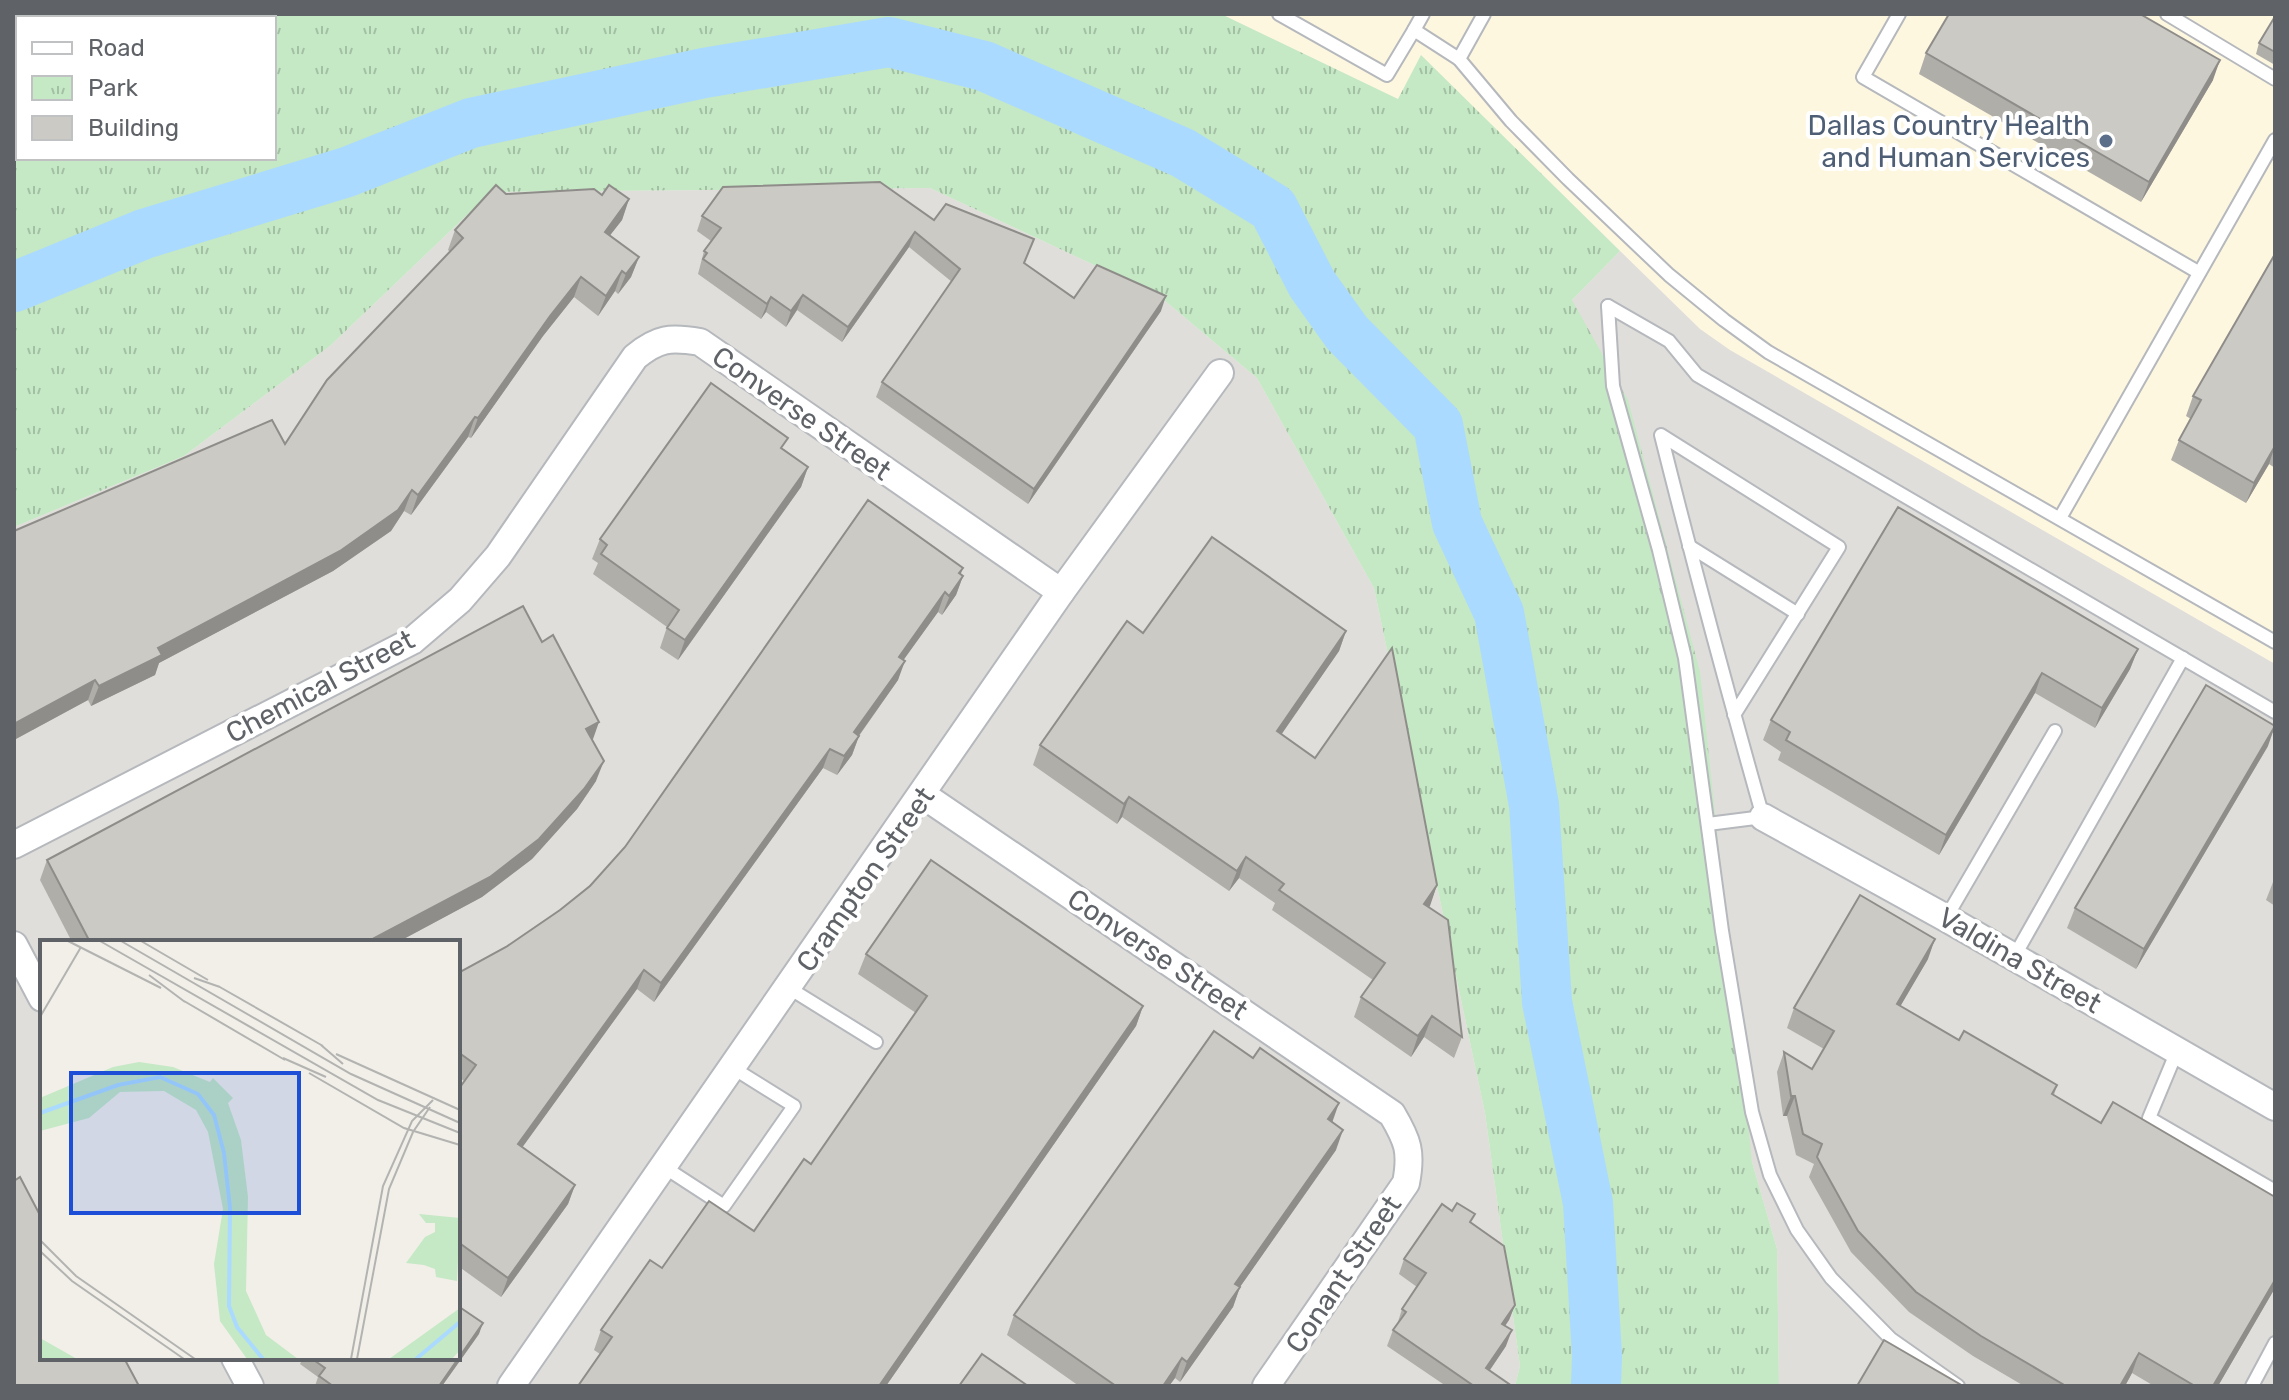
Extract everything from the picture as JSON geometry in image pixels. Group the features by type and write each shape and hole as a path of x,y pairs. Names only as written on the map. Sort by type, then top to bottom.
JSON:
{"street":[{"name":"Converse Street","path":"654,341 680,338 700,342 1061,592"},
{"name":"Chemical Street","path":"14,845 412,641 460,600 498,556 635,357 654,341"},
{"name":"Crampton Street","path":"511,1386 1061,592 1220,373"},
{"name":"Converse Street","path":"923,795 1392,1114"},
{"name":"Valdina Street","path":"1763,817 2275,1107"},
{"path":"14,945 40,994"},
{"name":"Conant Street","path":"1275,1383 1406,1183 1410,1158 1406,1137 1392,1114"},
{"path":"236,1360 250,1386"}],"lane":[{"path":"1279,14 1387,75 1423,14"},
{"path":"1459,59 1484,14"},
{"path":"1899,14 1863,77 2198,272"},
{"path":"2167,14 2275,79"},
{"path":"1414,30 1459,59 1511,121 1669,275 1768,352 2275,642"},
{"path":"2060,518 2275,140"},
{"path":"1958,1386 1891,1339 1831,1278 1797,1230 1770,1175 1752,1112 1722,931 1685,658 1659,550 1613,386 1608,306 1669,341 1697,375 2275,712"},
{"path":"1708,824 1763,817 1734,715 1661,435 1839,547 1734,715"},
{"path":"1689,546 1798,614"},
{"path":"2014,957 2183,658"},
{"path":"1946,918 2055,731"},
{"path":"789,988 876,1042"},
{"path":"2177,1051 2149,1118 2275,1191"},
{"path":"664,1167 724,1206 742,1181 794,1106 733,1068"},
{"path":"2252,1386 2275,1343"}],"shaded area":[{"path":"14,14 239,14 16,16 14,110"},
{"path":"1221,14 2275,14 2275,664 1729,350 1700,329 1421,56 1399,100"},
{"path":"930,188 1158,295 1257,378 1374,588 1485,1113 1520,1366 1515,1386 14,1386 14,527 184,456 331,345 491,192"},
{"path":"1620,251 1700,329 1730,350 2275,664 2275,1386 1779,1386 1777,1249 1752,1162 1572,300"}],"green space":[{"path":"1221,14 1398,99 1421,55 1620,251 1572,300 1628,400 1700,672 1752,1162 1777,1249 1779,1386 1515,1386 1520,1366 1485,1113 1374,588 1257,378 1158,295 930,188 491,192 331,345 184,456 14,527 14,110 16,160 276,160 276,16 234,16"}],"building":[{"name":"Dallas Country Health and Human Services","path":"1949,14 2140,14 2220,60 2149,182 1926,53"},
{"path":"2275,19 2275,52 2259,43"},
{"path":"880,182 934,220 946,204 1034,239 1024,263 1074,298 1097,265 1166,296 1034,489 882,382 960,269 915,232 848,327 803,295 791,311 771,297 767,304 703,259 707,253 704,251 721,228 702,216 723,187"},
{"path":"496,185 506,194 594,189 602,195 609,185 629,199 605,232 639,257 626,274 622,271 606,296 581,277 418,495 412,490 398,510 340,551 158,648 162,655 99,686 95,680 14,724 14,531 272,420 285,444 327,380 463,238 455,230"},
{"path":"2275,254 2275,446 2254,483 2179,440 2201,400 2193,396"},
{"path":"711,383 788,438 781,448 808,467 685,640 667,628 679,610 601,554 607,545 600,539"},
{"path":"868,500 963,568 959,573 963,576 949,596 945,592 899,657 905,661 854,732 859,736 844,756 830,749 661,983 644,970 518,1144 575,1185 508,1278 460,1243 460,1087 476,1065 460,1053 460,972 506,947 560,910 590,886 625,847"},
{"path":"1898,507 2138,649 2102,708 2042,673 1946,835 1786,740 1790,732 1771,720"},
{"path":"1212,537 1346,631 1277,731 1315,758 1392,648 1437,885 1424,904 1448,920 1462,1037 1432,1016 1418,1036 1361,997 1385,963 1279,890 1284,884 1246,857 1237,871 1129,797 1124,804 1040,745 1127,621 1143,633"},
{"path":"523,606 542,642 553,635 599,722 586,729 604,761 584,789 539,839 490,877 371,940 89,940 47,860"},
{"path":"2206,685 2275,726 2144,949 2075,908"},
{"path":"931,860 1143,1006 879,1386 578,1386 612,1337 601,1330 650,1260 662,1268 709,1201 754,1231 804,1159 811,1164 927,996 866,954"},
{"path":"1860,895 1935,939 1897,1004 1959,1040 1964,1031 2057,1085 2052,1094 2101,1123 2113,1102 2275,1197 2275,1280 2213,1386 2195,1386 2139,1353 2120,1386 2066,1386 1981,1336 1916,1292 1858,1231 1817,1157 1822,1144 1803,1134 1795,1096 1791,1096 1784,1052 1812,1069 1834,1031 1794,1008"},
{"path":"1214,1031 1253,1058 1260,1048 1339,1103 1328,1119 1343,1130 1235,1284 1240,1287 1187,1362 1182,1358 1163,1386 1116,1386 1014,1315"},
{"path":"20,1177 40,1215 40,1360 125,1360 139,1386 14,1386 14,1181"},
{"path":"1457,1203 1475,1214 1470,1222 1504,1246 1515,1305 1502,1324 1512,1330 1486,1368 1509,1384 1507,1386 1474,1386 1393,1330 1406,1312 1402,1309 1426,1273 1404,1259 1442,1204 1452,1211"},
{"path":"460,1307 483,1323 460,1356"},
{"path":"1884,1340 1963,1386 1857,1386"},
{"path":"982,1354 1028,1386 959,1386"},
{"path":"314,1360 457,1360 439,1386 333,1386 319,1376 325,1368"}],"waterway":[{"path":"14,287 144,234 347,172 471,123 704,73 889,42 984,66 1183,153 1273,208 1312,284 1347,333 1438,425 1457,523 1499,613 1534,805 1547,1002 1588,1203 1596,1386"}],"place":[{"name":"Dallas Country Health and Human Services","path":"2106,141"}]}
